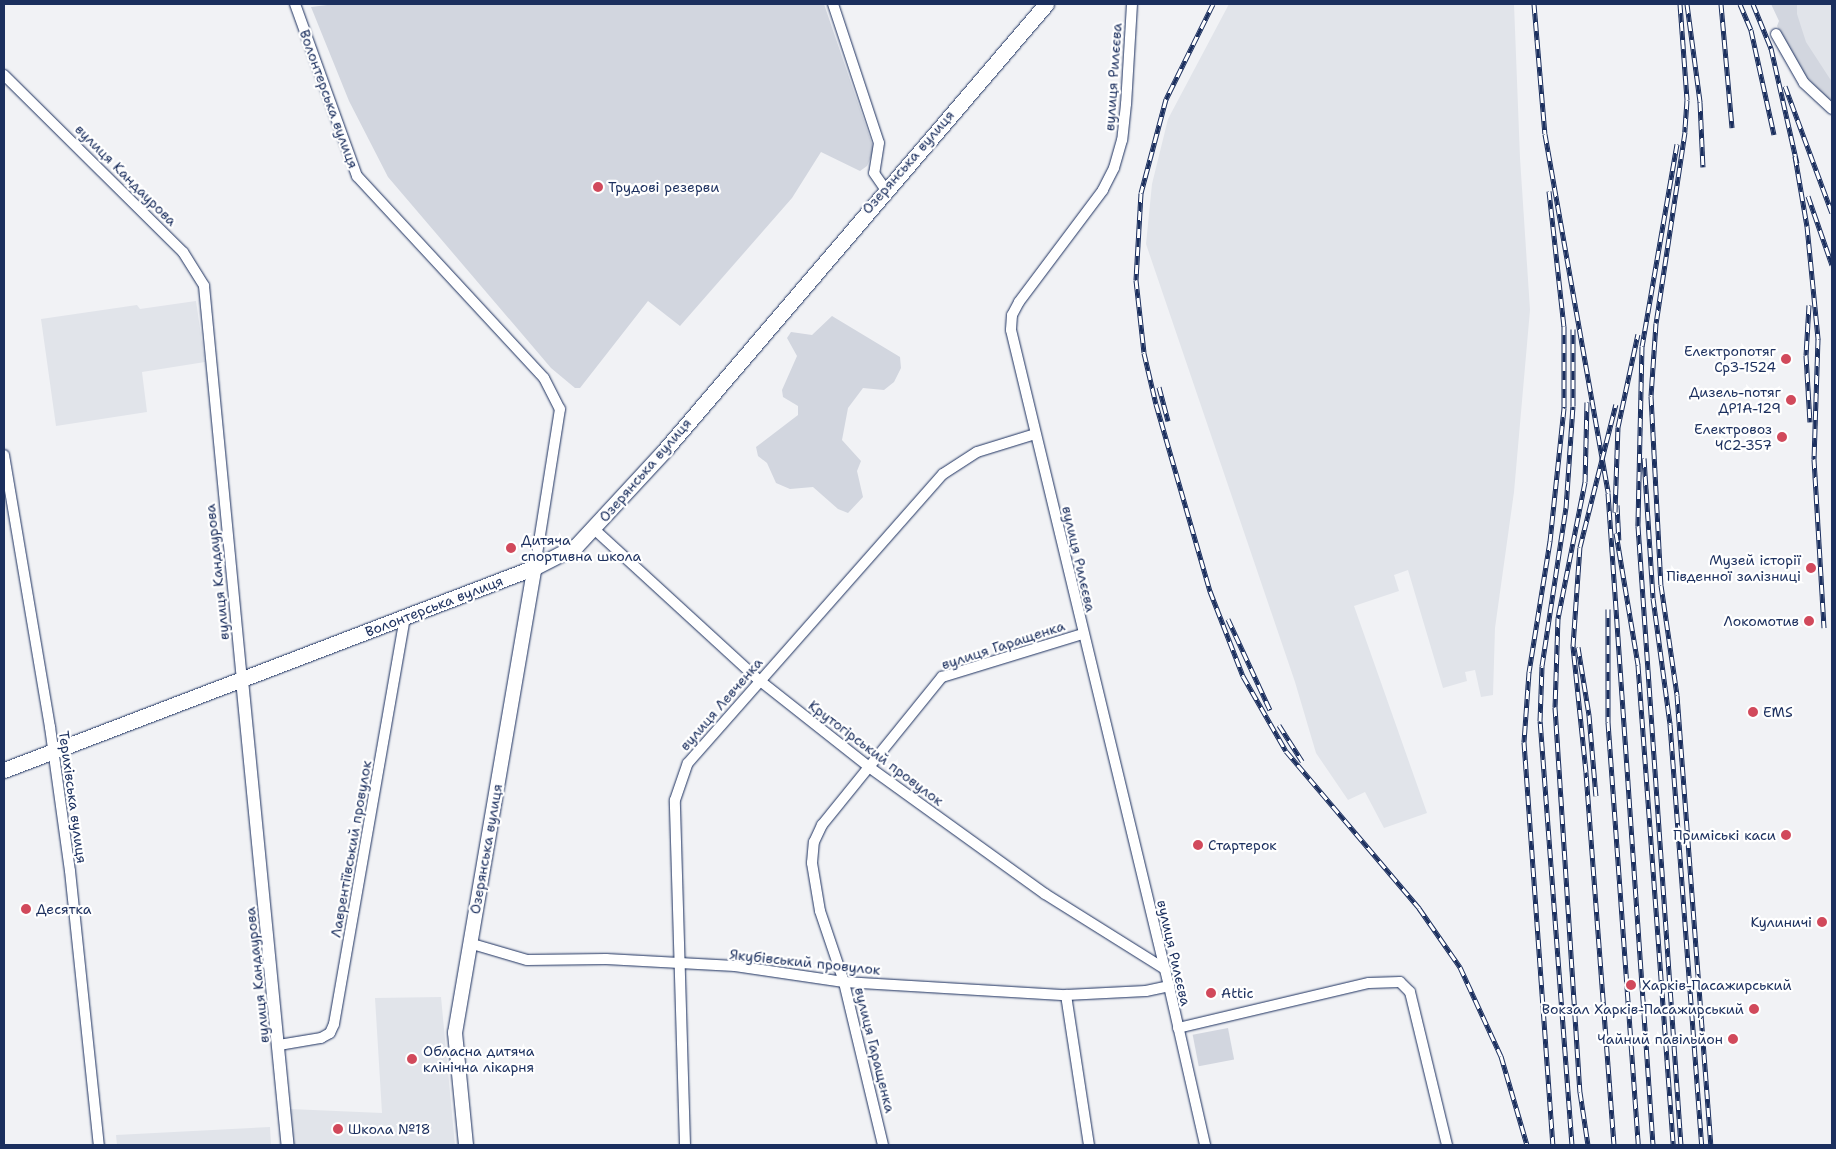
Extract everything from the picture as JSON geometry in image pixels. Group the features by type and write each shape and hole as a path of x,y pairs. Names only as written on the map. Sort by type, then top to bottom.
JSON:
{"main road":[{"name":"Озерянська вулиця","path":"466,1145 455,1033 535,567 567,553 594,529 1046,4"},
{"name":"Волонтерська вулиця","path":"4,770 535,567"}],"street":[{"name":"Волонтерська вулиця","path":"295,4 357,176 544,378 560,409 535,567"},
{"path":"833,4 879,143 874,173 885,189"},
{"name":"вулиця Рилєєва","path":"1132,4 1126,104 1122,140 1114,168 1103,190 1012,315 1010,330 1169,986 1204,1145"},
{"path":"1776,34 1804,83 1832,109"},
{"name":"вулиця Кандаурова","path":"4,75 182,252 204,286 288,1145"},
{"name":"вулиця Левченка","path":"685,1145 682,965 675,800 688,763 759,680 943,474 977,452 1035,434"},
{"name":"Терихівська вулиця","path":"4,455 53,750 99,1145"},
{"name":"Крутогірський провулок","path":"594,529 759,680 869,767 1045,894 1165,970"},
{"name":"Лаврентіївський провулок","path":"279,1045 321,1038 330,1033 334,1024 405,617"},
{"name":"вулиця Гаращенка","path":"884,1145 844,982 820,910 812,863 814,842 822,825 942,677 1083,634"},
{"name":"Якубівський провулок","path":"469,943 527,960 606,959 682,965 735,966 844,982 1066,995 1146,991 1169,986"},
{"path":"1178,1028 1369,983 1400,982 1410,992 1446,1145"},
{"path":"1066,995 1089,1145"}],"shaded area":[{"name":"Трудові резерви","path":"335,4 824,4 874,150 867,166 860,171 821,152 792,198 680,326 648,301 580,388 575,388 551,368 388,177 349,101 311,7"},
{"path":"1229,4 1514,4 1520,158 1530,310 1514,492 1495,628 1493,695 1481,697 1475,670 1465,672 1467,681 1443,688 1408,570 1394,575 1399,591 1354,606 1427,813 1384,828 1365,792 1348,800 1316,753 1295,682 1146,244 1152,184 1168,119"},
{"path":"1771,4 1797,4 1797,14 1806,42 1832,82 1832,101 1823,95 1797,66 1777,26 1779,21"},
{"path":"1777,4 1832,4 1832,100"},
{"path":"196,301 205,362 142,372 147,412 56,426 41,319 137,305 140,309"},
{"path":"832,316 900,357 901,368 894,382 884,390 863,388 848,408 842,440 861,461 857,471 863,497 848,513 838,509 813,487 790,489 776,483 767,463 758,456 756,447 798,415 798,406 783,397 782,390 797,356 787,338 791,332 812,335"},
{"name":"Обласна дитяча клінічна лікарня","path":"441,997 455,1145 293,1145 290,1109 382,1113 375,998"},
{"path":"1228,1028 1234,1059 1199,1066 1193,1035"},
{"path":"270,1127 271,1145 117,1145 116,1135"}],"railway":[{"path":"1213,4 1166,99 1141,193 1136,280 1144,353 1156,404 1210,591 1243,676 1286,751 1419,908 1460,967 1501,1056 1527,1145"},
{"path":"1534,4 1545,134 1608,493 1653,1145"},
{"path":"1680,4 1687,100 1685,132 1656,323 1651,396 1661,585 1677,695 1711,1145"},
{"path":"1687,4 1700,102 1703,167"},
{"path":"1721,4 1732,128"},
{"path":"1740,4 1751,30 1774,135"},
{"path":"1753,4 1771,48 1797,163"},
{"path":"1785,86 1832,213"},
{"path":"1677,144 1642,346 1638,526 1681,1145"},
{"path":"1795,156 1807,226 1818,339 1814,459 1824,628"},
{"path":"1549,191 1564,326 1564,408 1550,541 1529,672 1524,742 1553,1145"},
{"path":"1808,196 1832,265"},
{"path":"1809,305 1806,355 1810,422"},
{"path":"1572,1145 1540,721 1542,666 1566,508 1573,406 1573,329"},
{"path":"1615,512 1618,427 1638,334"},
{"path":"1159,387 1168,421"},
{"path":"1587,402 1585,482 1558,618 1555,707 1580,1092 1588,1145"},
{"path":"1614,1145 1586,772 1573,646 1580,547 1616,404"},
{"path":"1644,458 1653,598 1670,724 1702,1145"},
{"path":"1617,505 1619,540"},
{"path":"1616,533 1638,665 1673,1145"},
{"path":"1608,609 1608,722 1638,1145"},
{"path":"1228,619 1270,710"},
{"path":"1578,647 1589,715 1596,796"},
{"path":"1279,725 1302,761"}],"place":[{"name":"Трудові резерви","path":"598,187"},
{"name":"Електропотяг Ср3-1524","path":"1786,359"},
{"name":"Дизель-потяг ДР1А-129","path":"1791,400"},
{"name":"Електровоз ЧС2-357","path":"1782,437"},
{"name":"Дитяча спортивна школа","path":"511,548"},
{"name":"Музей історії Південної залізниці","path":"1811,568"},
{"name":"Локомотив","path":"1809,621"},
{"name":"EMS","path":"1753,712"},
{"name":"Приміські каси","path":"1786,835"},
{"name":"Стартерок","path":"1198,845"},
{"name":"Десятка","path":"26,909"},
{"name":"Кулиничі","path":"1822,922"},
{"name":"Харків-Пасажирський","path":"1631,985"},
{"name":"Attic","path":"1211,993"},
{"name":"Вокзал Харків-Пасажирський","path":"1754,1009"},
{"name":"Чайний павільйон","path":"1733,1039"},
{"name":"Обласна дитяча клінічна лікарня","path":"412,1059"},
{"name":"Школа №18","path":"338,1129"}]}
